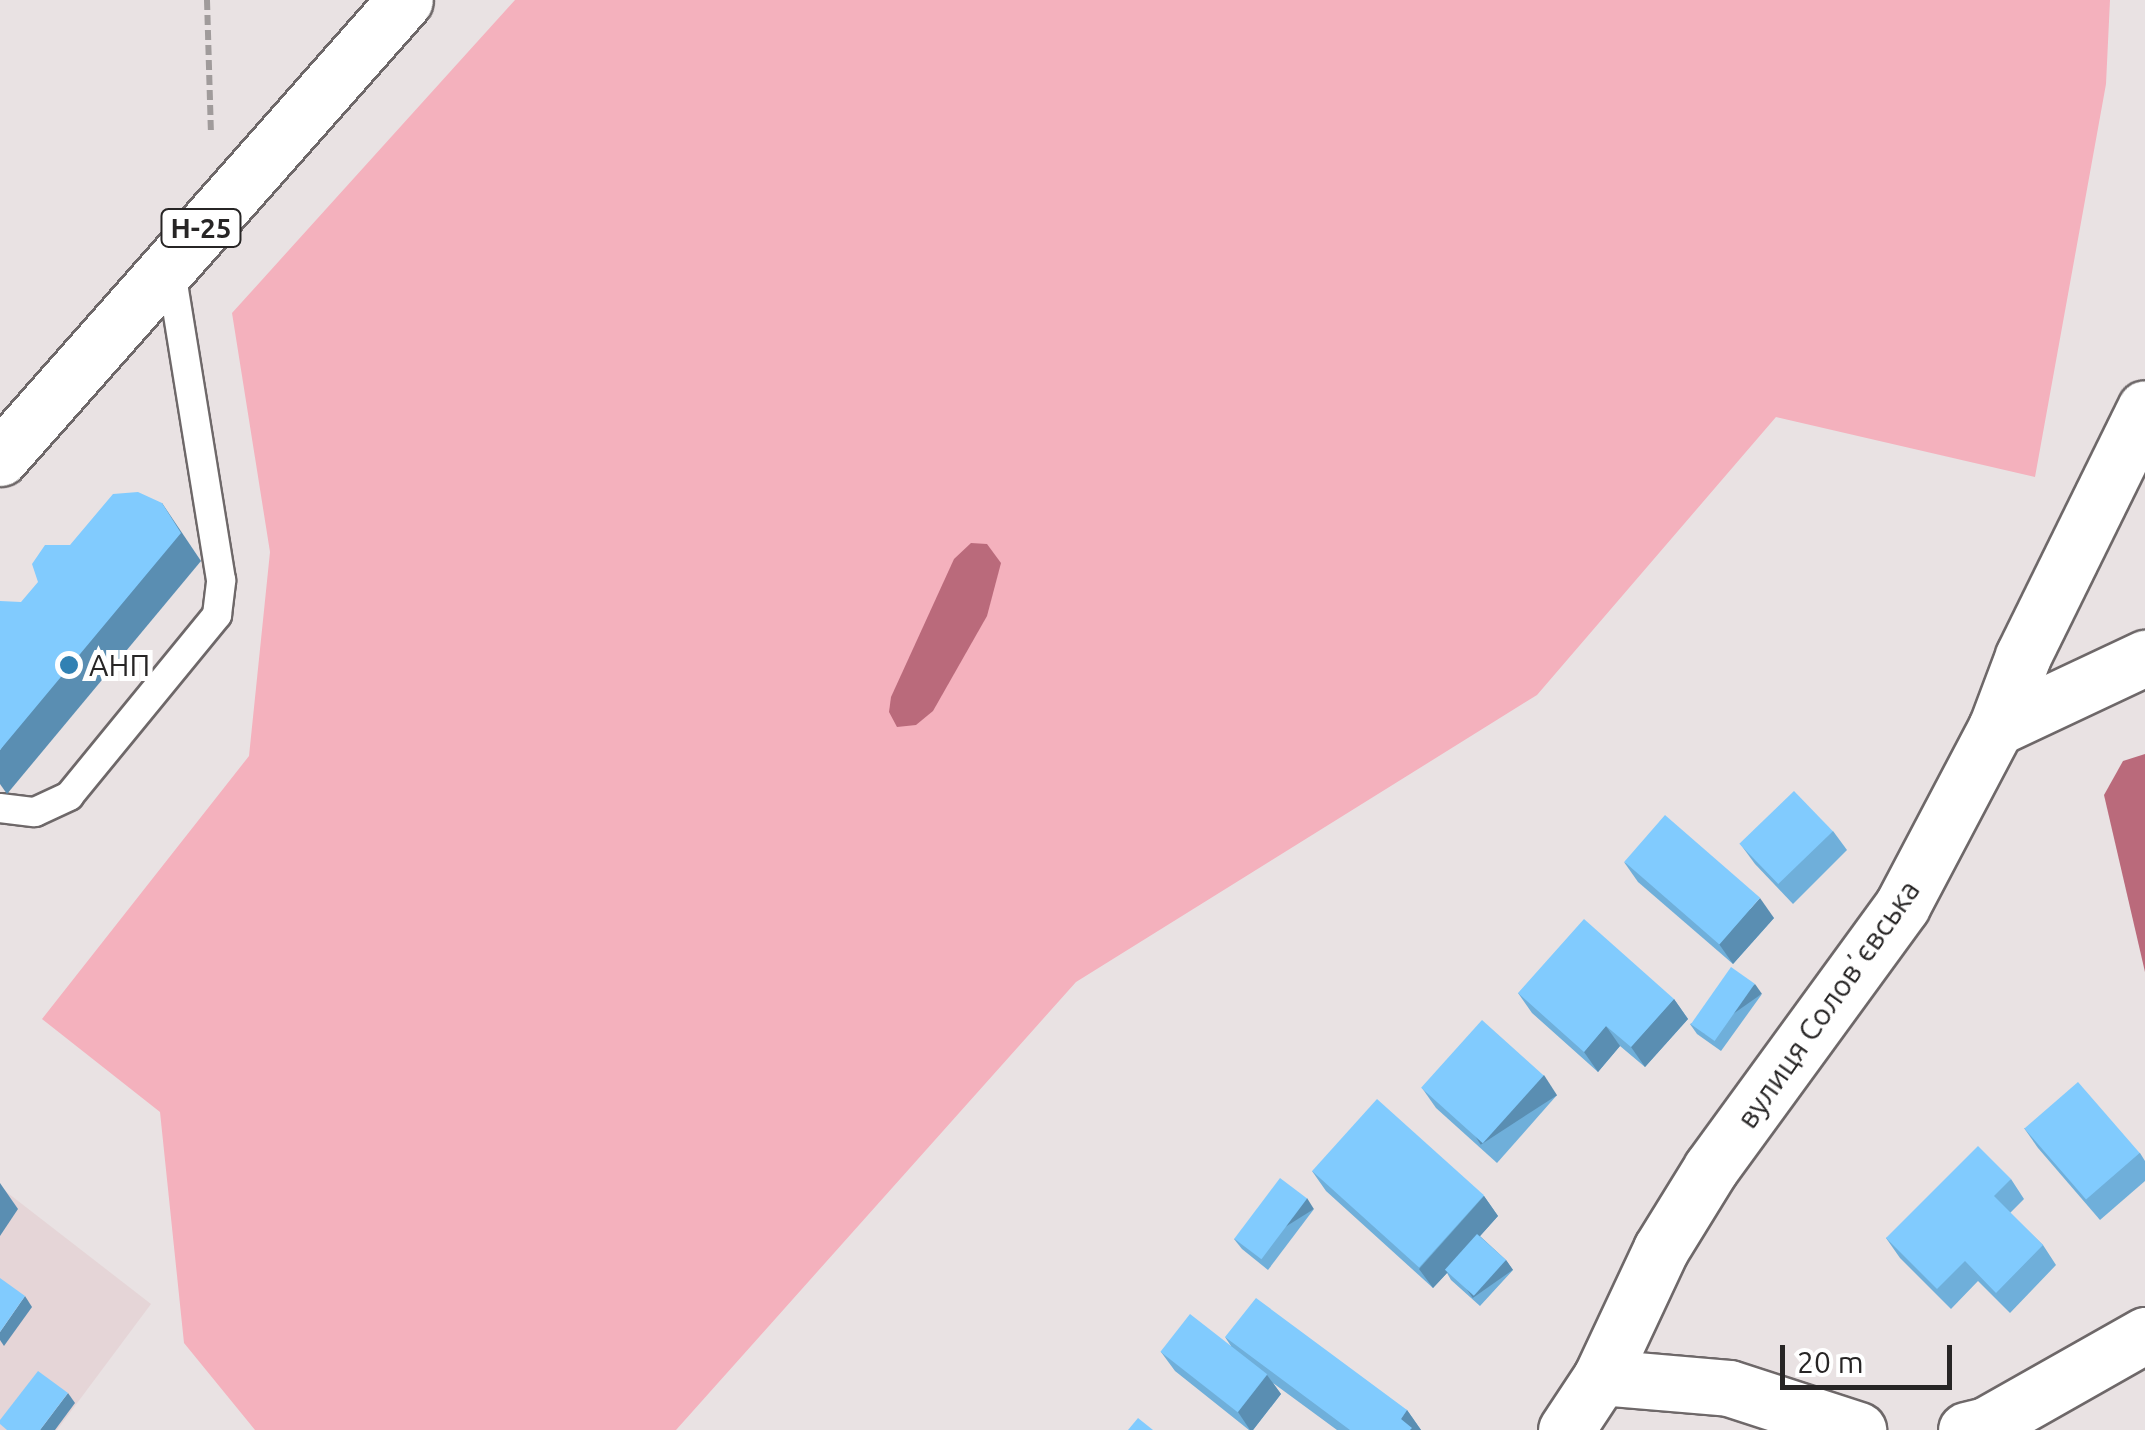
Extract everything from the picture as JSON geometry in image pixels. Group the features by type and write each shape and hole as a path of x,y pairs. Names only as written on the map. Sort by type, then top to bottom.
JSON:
{"street":[{"name":"Н-25","path":"0,458 405,0"},
{"name":"вулиця Соловʼєвська","path":"1566,1430 1601,1377 1661,1249 1710,1168 1902,906 1996,728 2023,656 2145,408"},
{"path":"1996,728 2145,658"},
{"path":"1966,1430 1986,1426 2145,1334"},
{"path":"1601,1377 1730,1388 1858,1430"}],"lane":[{"path":"0,808 35,812 69,796 217,615 220,580 170,263"}],"path":[{"path":"207,0 211,140"}],"shaded area":[{"path":"515,0 2110,0 2106,84 2035,477 1776,417 1537,695 1076,982 676,1430 255,1430 184,1343 160,1112 42,1019 249,756 270,552 232,313"},
{"path":"971,543 987,544 1001,563 987,616 933,711 916,725 897,727 889,712 891,697 954,559"},
{"path":"2145,754 2145,972 2104,795 2123,761"},
{"path":"0,1187 151,1304 57,1430 0,1430"}],"building":[{"path":"138,492 162,503 181,533 0,750 0,601 21,602 38,582 32,564 45,545 70,545 113,494"},
{"path":"1794,791 1833,831 1778,884 1739,844"},
{"path":"1665,815 1760,898 1719,944 1624,862"},
{"path":"1584,919 1674,999 1631,1047 1606,1026 1584,1052 1518,993"},
{"path":"1731,967 1755,984 1715,1041 1691,1024"},
{"path":"1482,1020 1544,1076 1483,1143 1421,1088"},
{"path":"2078,1082 2140,1153 2086,1200 2024,1129"},
{"path":"1377,1099 1484,1195 1419,1267 1312,1171"},
{"path":"1978,1146 2011,1179 1994,1196 2043,1245 1996,1293 1965,1261 1937,1289 1886,1238"},
{"path":"1280,1178 1307,1198 1261,1259 1234,1239"},
{"path":"1477,1234 1506,1260 1474,1296 1445,1270"},
{"path":"0,1278 25,1296 0,1332"},
{"path":"1256,1298 1407,1410 1401,1419 1412,1428 1350,1430 1225,1337"},
{"path":"1190,1314 1267,1374 1238,1412 1160,1352"},
{"path":"38,1371 68,1393 40,1430 7,1430 0,1420"},
{"path":"1138,1418 1153,1430 1128,1430"}],"place":[{"name":"АНП","path":"69,665"}]}
